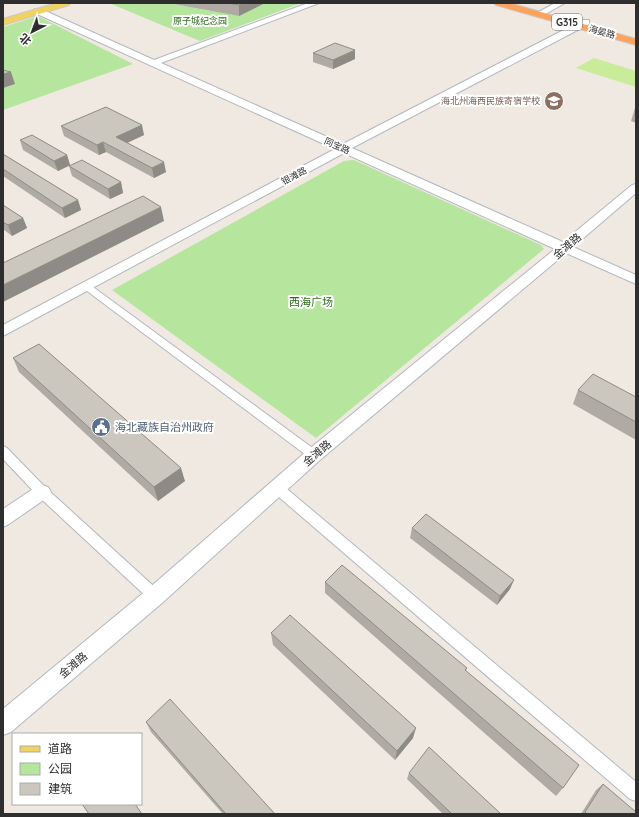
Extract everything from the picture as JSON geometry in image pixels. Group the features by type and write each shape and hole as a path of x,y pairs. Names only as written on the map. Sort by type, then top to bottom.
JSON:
{"highway":[{"name":"海晏路","path":"499,3 536,10"},
{"name":"海晏路","path":"516,3 636,42"},
{"name":"海晏路","path":"582,24 636,36"}],"main road":[{"path":"3,22 66,3"}],"street":[{"path":"156,62 315,3"},
{"path":"536,10 561,3"},
{"name":"同宝路","path":"41,10 567,245 636,272"},
{"name":"银滩路","path":"3,331 347,147 582,24"},
{"name":"金滩路","path":"3,724 155,596 314,455 636,187"},
{"name":"同宝路","path":"567,245 636,280"},
{"path":"86,286 314,455"},
{"path":"3,451 42,492 155,596"},
{"path":"277,488 636,792"},
{"path":"3,519 42,492"}],"green space":[{"name":"原子城纪念园","path":"109,3 301,3 200,41"},
{"path":"38,16 133,64 3,110 3,27"},
{"path":"594,58 636,71 636,87 576,68"},
{"name":"西海广场","path":"354,160 541,245 544,249 316,438 112,290 344,161"}],"building":[{"path":"228,3 243,3 239,5"},
{"path":"335,43 355,50 333,60 313,53"},
{"path":"3,70 11,72 3,74"},
{"path":"106,107 142,125 116,137 164,162 152,168 103,142 97,145 61,126"},
{"path":"32,135 67,155 54,161 20,140"},
{"path":"3,154 78,200 62,208 3,169"},
{"path":"82,160 121,182 108,189 69,166"},
{"path":"143,196 161,207 3,285 3,263"},
{"path":"3,205 23,218 8,225 3,222"},
{"name":"海北藏族自治州政府","path":"39,344 181,468 154,487 13,358"},
{"path":"593,374 636,397 636,422 578,390"},
{"path":"426,514 514,580 500,596 412,528"},
{"path":"342,565 467,668 465,670 579,765 563,788 325,582"},
{"path":"290,615 416,728 397,751 271,633"},
{"path":"170,699 275,814 226,814 146,722"},
{"path":"429,747 501,814 452,814 409,773"},
{"path":"603,784 636,812 636,814 587,814 585,812"},
{"path":"83,805 136,805 142,814 89,814"}],"place":[{"name":"海北州海西民族寄宿学校","path":"554,101"},
{"name":"海北藏族自治州政府","path":"101,427"}]}
